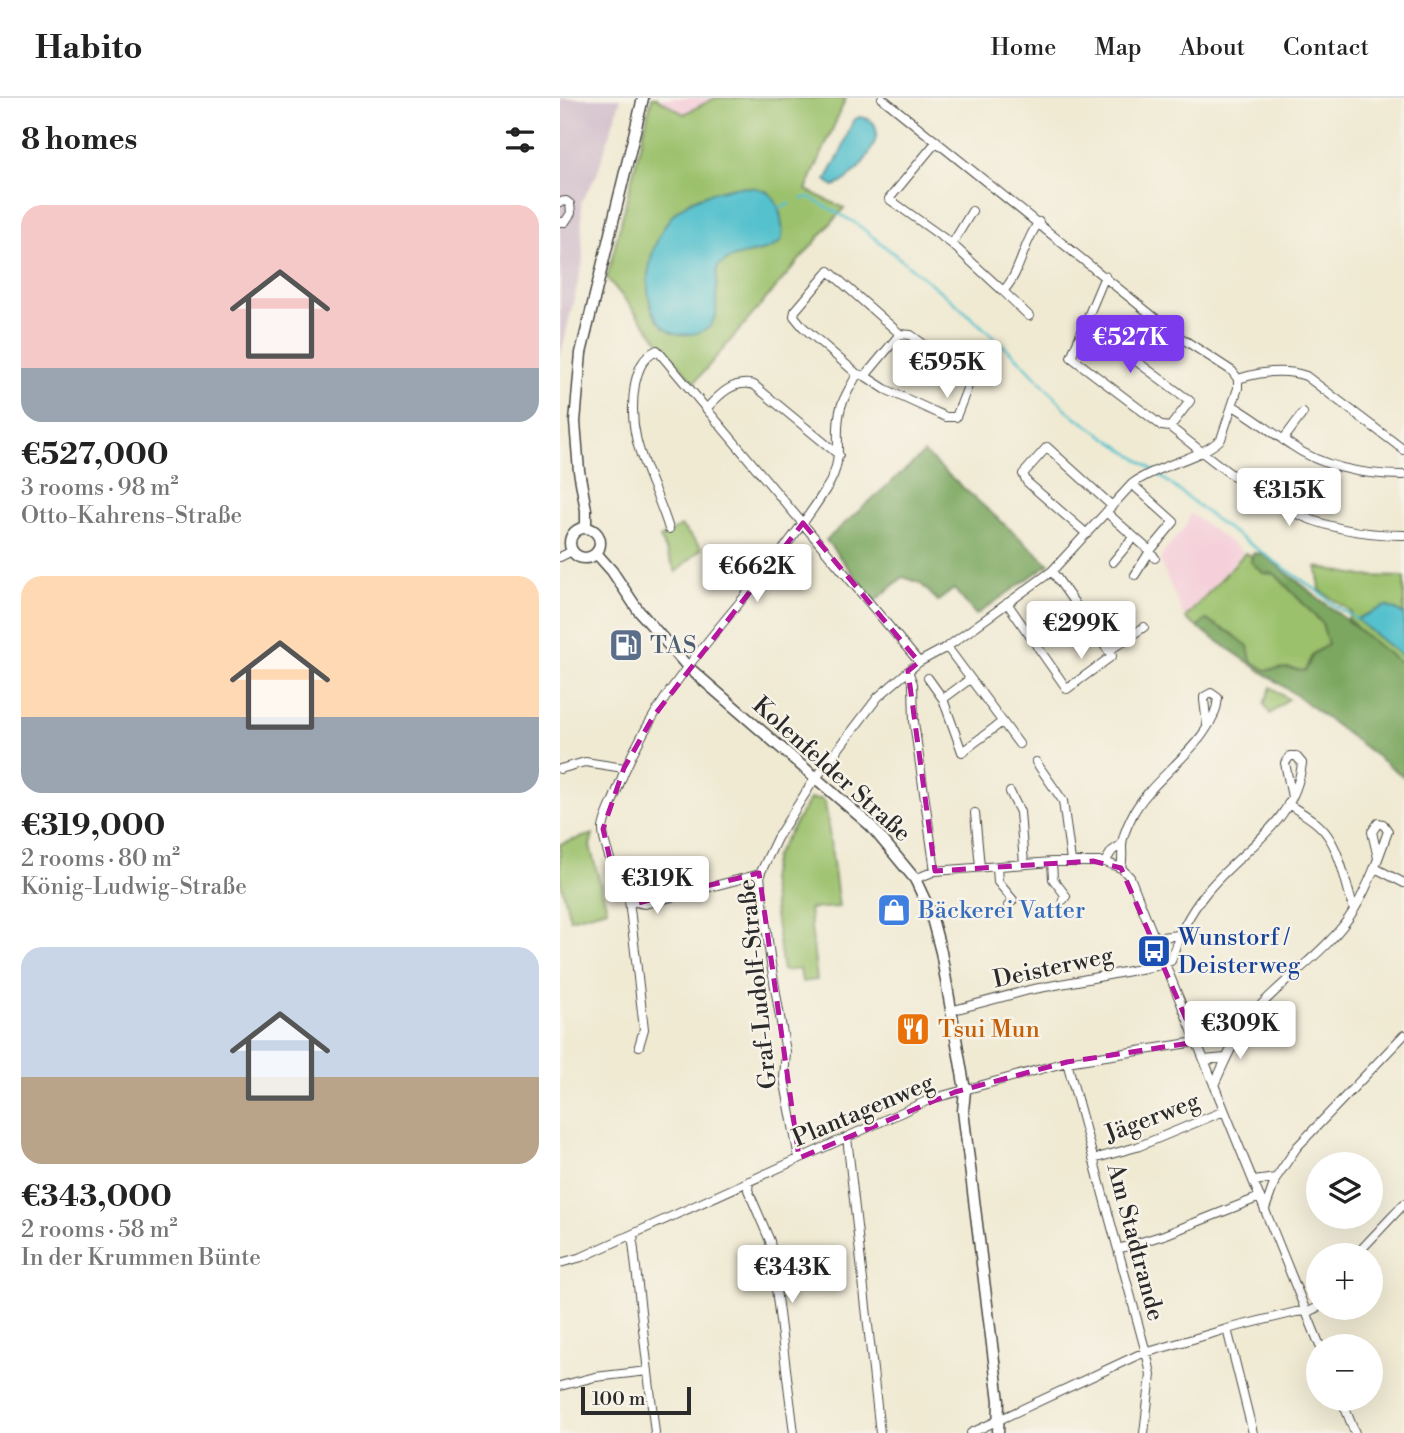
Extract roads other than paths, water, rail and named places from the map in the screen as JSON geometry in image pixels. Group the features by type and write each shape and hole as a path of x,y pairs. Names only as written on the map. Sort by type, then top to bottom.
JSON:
{"main road":[{"path":"586,527 575,422 581,353 643,98"},
{"path":"586,527 594,531 600,539 596,553 584,558 572,551 569,542 573,533 586,527"},
{"name":"Kolenfelder Straße","path":"596,553 612,571 638,610 688,667 871,826 915,879 925,896 934,925 965,1090 963,1111 1000,1420 998,1433"}],"street":[{"path":"882,98 1175,334 1232,371 1238,379 1238,388 1221,439 1201,451"},
{"path":"937,141 889,199 952,243 1029,316"},
{"path":"560,202 566,201 570,204 571,213 565,222 560,222"},
{"path":"952,243 972,211"},
{"path":"1003,291 1010,284 1031,232 1039,222"},
{"path":"829,271 900,334 911,335 969,377 970,382 956,417 946,417 861,375 803,327 794,316 795,311 829,271"},
{"path":"1105,276 1071,357 1162,426 1170,427 1257,494 1311,522 1362,533 1404,534"},
{"path":"1085,323 1190,401 1170,427"},
{"path":"639,1046 644,1029 629,900 616,885 603,829 624,768 653,717 688,667 803,523 827,488 839,455 838,420 841,405 861,375 900,334"},
{"path":"668,529 639,454 632,415 639,370 648,354 657,350 919,662"},
{"path":"1238,379 1266,371 1306,376 1404,450"},
{"path":"707,408 732,386 747,383 754,385 839,455"},
{"path":"1233,405 1308,456 1328,464 1370,473 1404,475"},
{"path":"1283,440 1303,413"},
{"path":"1087,534 1027,482 1023,474 1047,447 1152,554"},
{"name":"Graf-Ludolf-Straße","path":"799,1158 784,1078 786,1052 771,964 760,874 777,838 816,779 870,707 908,671 947,647 1052,571 1132,484 1149,472 1201,451"},
{"path":"1132,484 1174,522 1135,575"},
{"path":"1113,562 1134,537"},
{"path":"560,557 572,551"},
{"path":"1007,603 1067,689 1112,656 1052,571"},
{"path":"1109,652 1144,627"},
{"path":"947,647 1019,744"},
{"path":"908,671 914,684 914,722 935,871"},
{"path":"928,678 943,699 962,752 1002,722"},
{"path":"943,699 970,679"},
{"path":"1121,868 1124,856 1122,844 1139,806 1188,751 1207,725"},
{"path":"560,769 585,762 624,768"},
{"path":"1036,762 1063,801 1071,862"},
{"path":"1010,792 1020,812 1024,864"},
{"path":"1165,964 1171,961 1178,935 1206,892 1266,836 1290,801 1326,833 1354,911"},
{"path":"975,813 980,867"},
{"path":"1105,862 1112,850 1122,844"},
{"path":"1214,1085 1225,1058 1259,1007 1326,945 1354,911 1378,858"},
{"path":"1052,862 1053,879 1066,896 1063,900"},
{"path":"915,879 935,871 1052,862 1105,862 1121,868 1133,886 1306,1311 1227,1329 1146,1353 971,1433"},
{"path":"997,866 998,882 1013,900 1008,906"},
{"path":"1375,868 1404,883"},
{"path":"629,900 645,904 760,874"},
{"path":"1154,938 1178,935"},
{"name":"Deisterweg","path":"950,1011 1029,990 1165,964"},
{"path":"1265,1209 1276,1178 1312,1129 1404,1035"},
{"name":"Plantagenweg","path":"560,1263 582,1257 931,1100 1067,1062 1196,1042"},
{"path":"1204,1060 1225,1058"},
{"name":"Am Stadtrande","path":"1067,1062 1151,1375 1144,1433"},
{"name":"Jägerweg","path":"1093,1159 1137,1147 1224,1111"},
{"path":"847,1137 880,1433"},
{"path":"1254,1181 1276,1178"},
{"path":"749,1181 748,1190 770,1241 794,1433"},
{"path":"1118,1249 1260,1197"},
{"path":"1367,1243 1404,1204"},
{"path":"634,1234 655,1433"},
{"path":"1227,1329 1253,1433"},
{"path":"560,1386 595,1377 648,1371"},
{"path":"1346,1411 1355,1433"}],"water":[{"path":"859,117 871,121 876,129 875,140 861,165 841,183 833,186 826,180 853,121"},
{"path":"734,187 760,189 771,195 781,218 781,242 765,250 724,262 717,268 716,315 710,327 683,335 672,332 656,317 648,292 649,269 658,238 669,219 683,206 714,192"},
{"path":"1386,606 1404,614 1404,658 1356,619"}],"waterway":[{"path":"802,199 809,197 857,224 955,303 1021,361 1070,413 1148,466 1221,524 1356,619"},
{"path":"779,208 790,204"}],"place":[{"name":"TAS","path":"626,645"},
{"name":"Bäckerei Vatter","path":"894,910"},
{"name":"Wunstorf / Deisterweg","path":"1154,951"},
{"name":"Tsui Mun","path":"913,1029"}]}
